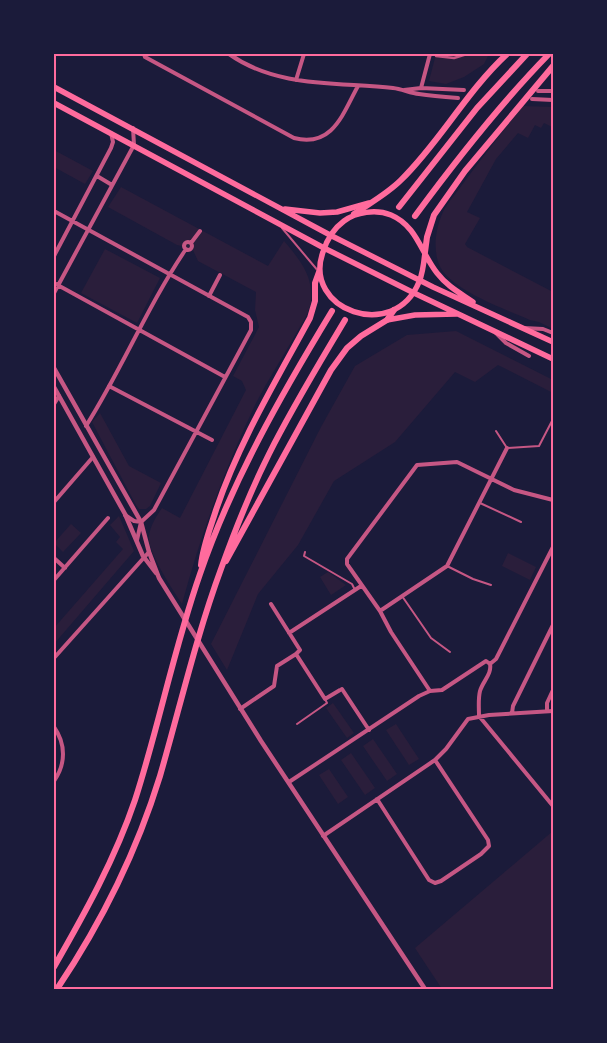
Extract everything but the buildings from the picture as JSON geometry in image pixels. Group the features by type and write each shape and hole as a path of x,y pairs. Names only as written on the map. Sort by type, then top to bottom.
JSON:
{"highway":[{"path":"354,214 401,181 463,102 507,54"},
{"path":"399,207 477,108 526,54"},
{"path":"415,216 494,113 549,54"},
{"path":"425,252 427,237 434,215 465,171 553,66"},
{"path":"200,574 202,550 222,494 255,417 310,318 315,301 315,283 319,272"},
{"path":"221,568 231,555 261,496 331,370 348,348 361,336 387,320 394,310"},
{"path":"54,966 98,890 117,847 134,801 200,574 244,470 307,352 332,311"},
{"path":"57,989 101,920 123,874 142,826 160,777 192,658 221,568 244,506 268,455 345,320"}],"main road":[{"path":"54,87 330,235 420,281 553,342"},
{"path":"54,103 324,248 553,359"},
{"path":"282,209 320,213 337,212 371,202"},
{"path":"425,252 420,281 414,293 394,310 380,314 365,315 346,309 332,298 319,272 320,259 324,248 330,235 338,226 354,214 374,212 390,215 412,230 425,252 437,273 451,288 487,311"},
{"path":"387,320 415,314 459,314"}],"street":[{"path":"144,54 145,57 182,78 301,140 316,139 328,134 339,121 358,86"},
{"path":"229,54 262,72 296,80 402,90 419,94 458,98"},
{"path":"296,80 304,54"},
{"path":"421,88 430,54"},
{"path":"436,56 454,58 467,54"},
{"path":"402,90 421,88 464,90"},
{"path":"538,91 553,91"},
{"path":"532,99 553,100"},
{"path":"54,293 56,284 134,145 133,128"},
{"path":"54,256 113,144 112,133"},
{"path":"97,176 112,185"},
{"path":"54,211 248,317 251,322 251,330 154,510 141,522 137,540"},
{"path":"86,426 169,274 186,249 185,244 187,242 191,243 200,231"},
{"path":"209,296 220,275"},
{"path":"56,284 225,377"},
{"path":"523,328 542,328 553,333"},
{"path":"493,330 506,343 529,356"},
{"path":"54,368 141,522 149,552 160,578 213,668 425,989"},
{"path":"109,386 212,440"},
{"path":"54,387 125,514 143,556 160,578"},
{"path":"54,404 59,396"},
{"path":"380,611 446,566 507,448"},
{"path":"54,502 93,457"},
{"path":"430,691 391,632 380,611 347,564 348,559 417,465 457,462 514,490 553,500"},
{"path":"125,514 134,521 141,522"},
{"path":"54,580 108,518"},
{"path":"490,664 496,659 553,547"},
{"path":"54,658 143,556 149,552"},
{"path":"54,558 65,568"},
{"path":"289,633 361,586"},
{"path":"240,709 274,686 277,666 300,650 271,604"},
{"path":"512,713 513,706 553,625"},
{"path":"296,654 325,699 341,690 369,730"},
{"path":"289,782 419,696 430,691 442,690 486,661 490,664"},
{"path":"490,664 491,670 480,689 478,699 480,716 553,806"},
{"path":"547,712 547,703 553,690"},
{"path":"323,836 435,760 446,749 468,719 480,716 553,711"},
{"path":"54,727 62,741 63,754 62,765 54,781"},
{"path":"377,799 429,880 435,883 441,881 482,854 489,846 488,840 435,760"}],"lane":[{"path":"275,220 319,272"},
{"path":"496,431 507,448 539,446 553,418"},
{"path":"478,502 521,522"},
{"path":"305,552 304,556 352,584 355,590"},
{"path":"446,566 491,585"},
{"path":"402,596 430,638 450,652"},
{"path":"297,724 327,703 325,699"}],"shaded area":[{"path":"436,54 489,54 484,64 464,77 446,84 429,81"},
{"path":"523,106 553,107 552,127 544,123 541,128 535,125 528,138 518,133 496,159 467,212 480,218 465,244 467,247 553,292 553,329 497,306 464,289 441,269 436,255 437,231 445,208"},
{"path":"54,150 93,171 85,184 54,167"},
{"path":"121,187 268,266 284,241 300,261 310,283 311,301 309,309 257,401 234,451 197,552 182,604 156,561 149,543 149,536 154,521 162,508 180,518 246,390 242,381 233,376 259,327 255,310 256,292 198,261 192,248 177,245 108,207"},
{"path":"105,249 160,278 137,323 81,293"},
{"path":"456,331 553,380 553,393 498,365 475,382 455,372 395,442 334,481 298,545 258,594 227,670 211,644 321,427 355,366 407,335"},
{"path":"100,413 129,466 161,483 150,506 146,509 139,509 136,505 92,422"},
{"path":"119,516 134,551 54,644 54,628 123,549 116,542 120,537 110,525"},
{"path":"71,524 81,533 63,552 54,543"},
{"path":"508,553 536,567 530,580 502,566"},
{"path":"328,572 346,585 331,595 320,577"},
{"path":"333,703 354,733 347,738 326,708"},
{"path":"396,724 419,759 409,765 386,730"},
{"path":"373,739 397,774 387,781 363,746"},
{"path":"351,753 375,788 365,795 341,760"},
{"path":"329,769 348,797 338,804 319,775"},
{"path":"553,831 553,989 442,989 415,948"}]}
